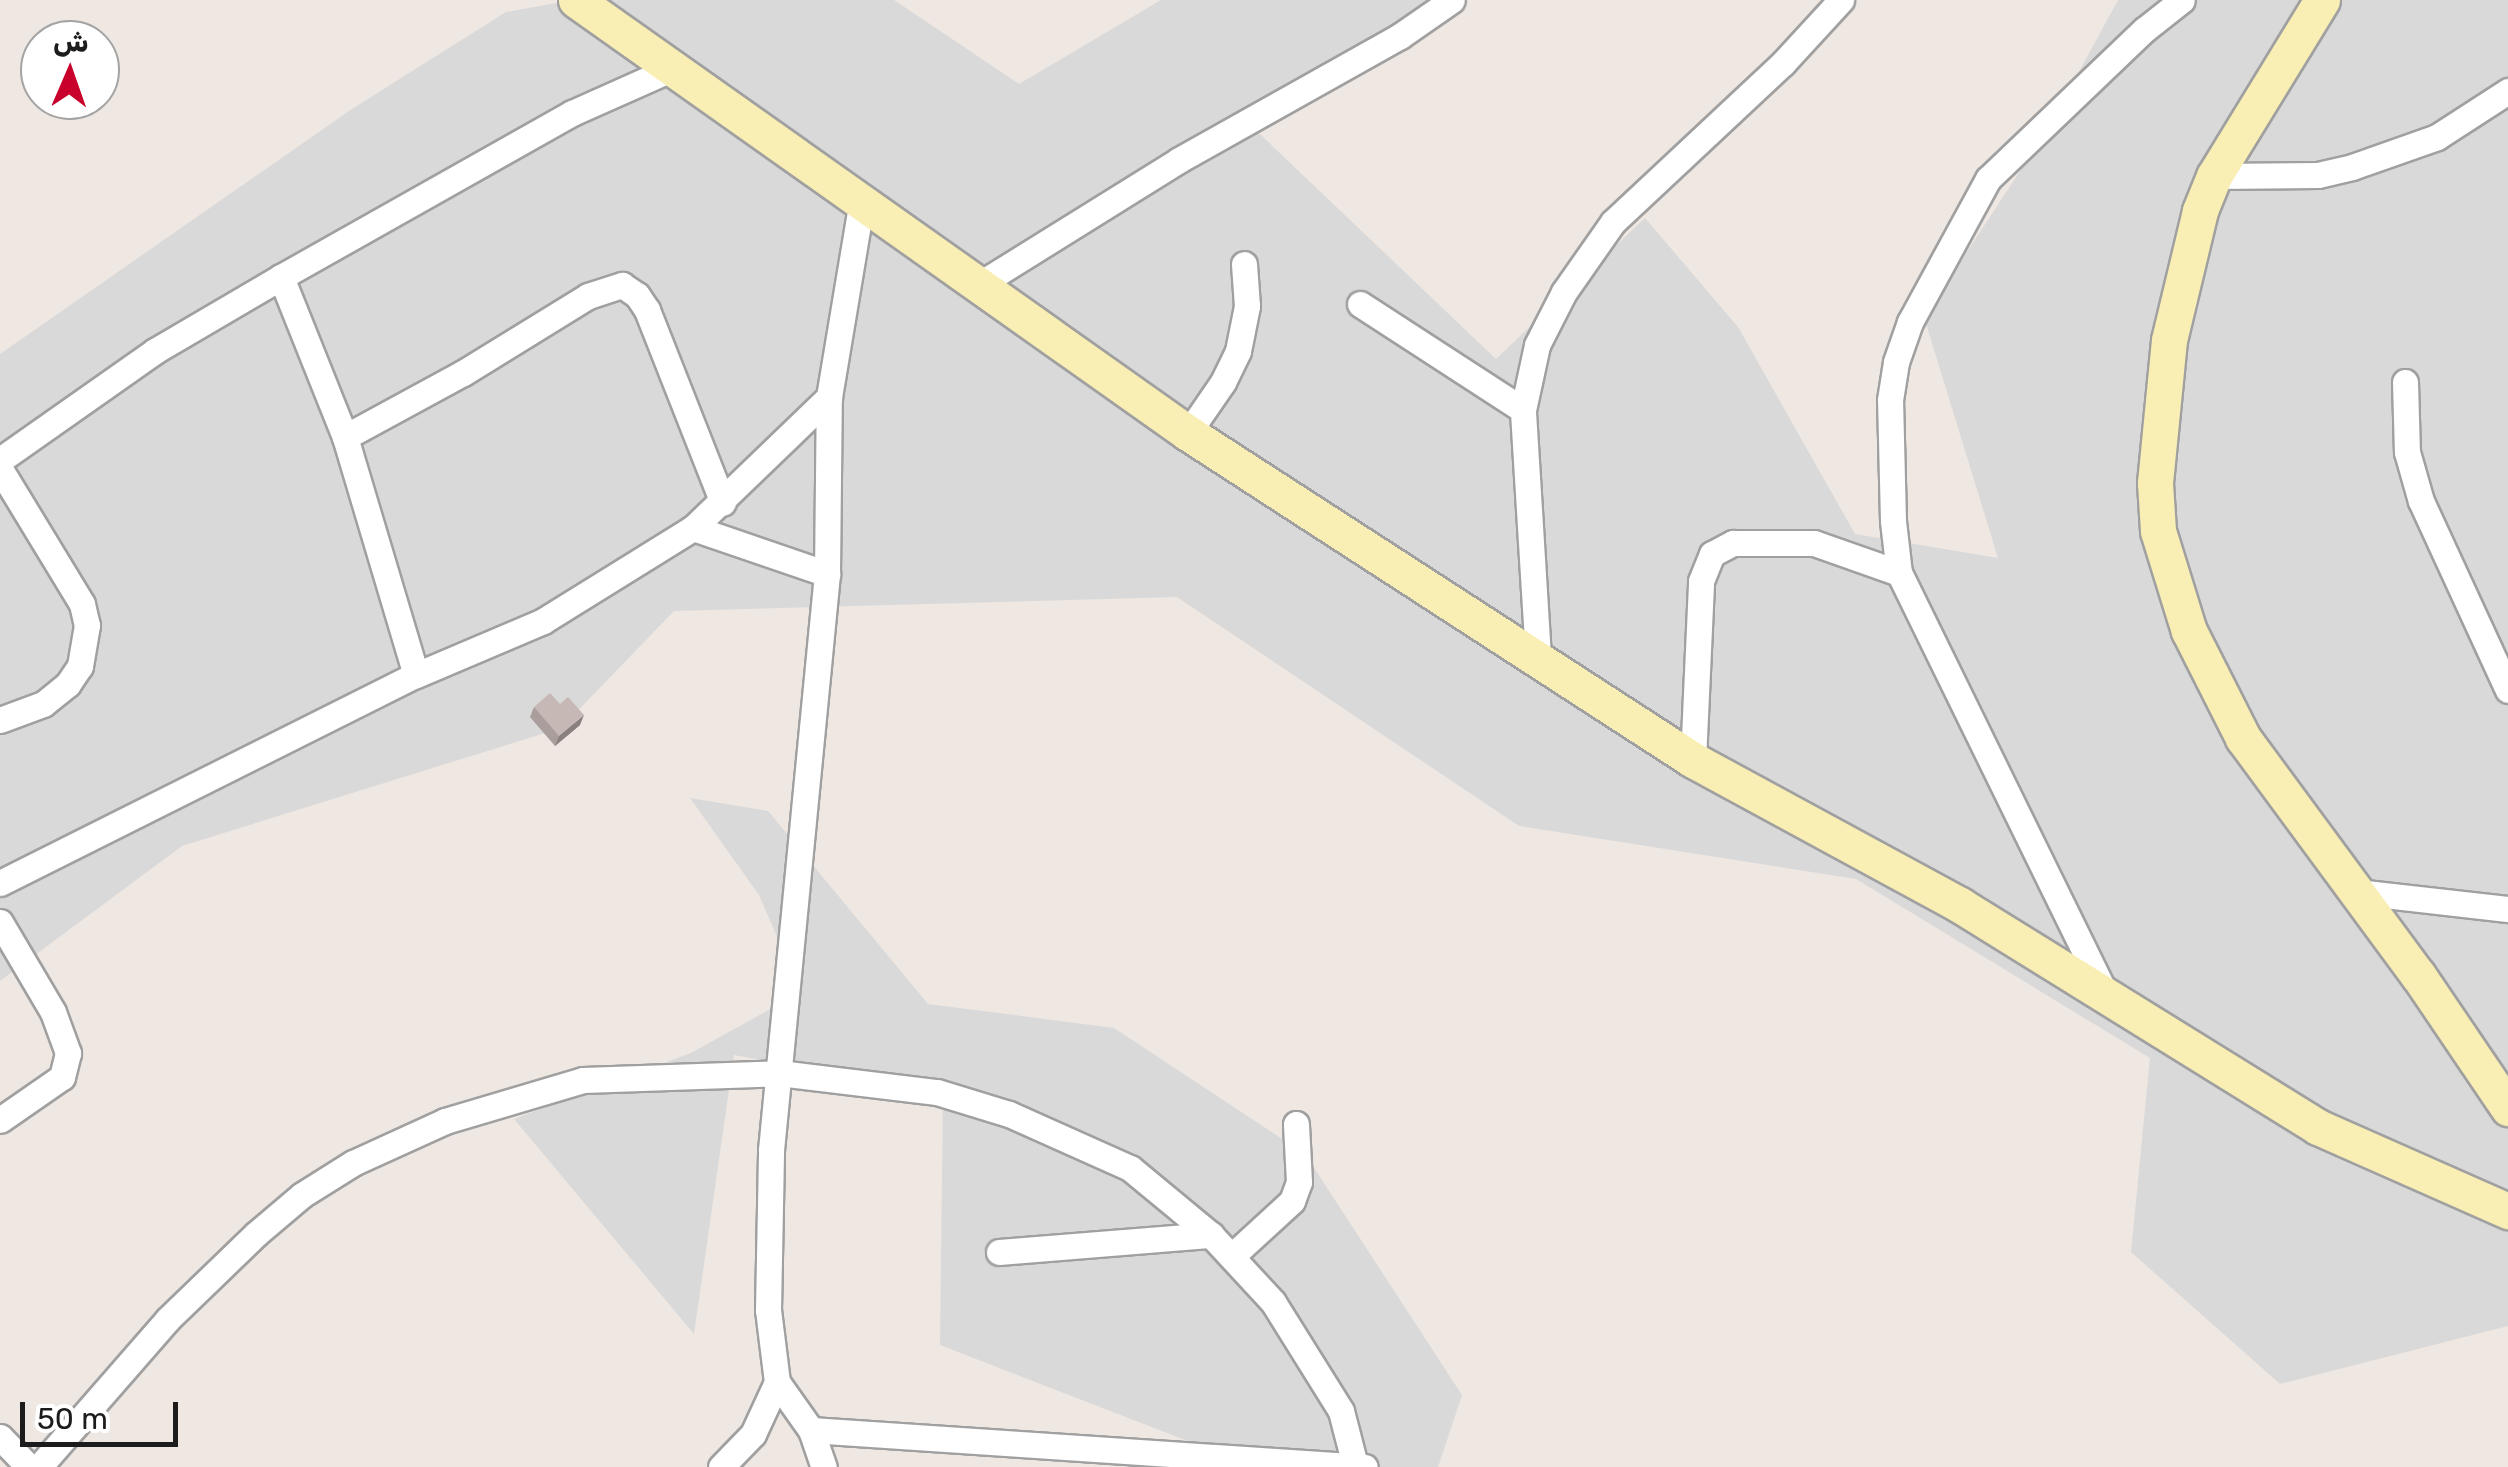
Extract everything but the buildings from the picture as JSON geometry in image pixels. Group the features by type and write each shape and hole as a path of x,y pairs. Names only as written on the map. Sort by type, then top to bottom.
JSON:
{"main road":[{"path":"576,0 1188,433 1693,760 1934,890 2333,1135 2508,1211"},
{"path":"2322,0 2214,176 2188,254 2168,340 2156,483 2158,530 2190,632 2231,718 2508,1108"}],"street":[{"path":"980,284 1179,160 1400,36 1452,0"},
{"path":"1538,657 1524,410 1537,345 1594,244 1634,201 1783,62 1841,0"},
{"path":"2109,1000 1899,573 1893,520 1890,400 1896,362 1918,304 1994,172 2182,0"},
{"path":"0,460 156,352 281,277 572,113 671,68"},
{"path":"2214,176 2306,176 2352,168 2437,137 2508,91"},
{"path":"824,1467 811,1430 777,1382 768,1291 772,1150 827,574 829,397 862,200"},
{"path":"1188,433 1223,382 1238,351 1247,306 1244,264"},
{"path":"281,277 345,437 416,675"},
{"path":"345,437 463,373 588,296 622,285 647,310 723,503"},
{"path":"1360,304 1524,410"},
{"path":"2405,382 2407,452 2421,501 2508,690"},
{"path":"0,883 416,675 543,621 693,528 829,397"},
{"path":"0,469 82,604 87,625 80,666 68,684 44,704 0,720"},
{"path":"693,528 827,574"},
{"path":"1693,760 1701,582 1712,554 1734,543 1814,543 1899,573"},
{"path":"2358,892 2508,909"},
{"path":"0,922 53,1012 68,1053 62,1077 0,1120"},
{"path":"40,1467 168,1319 256,1234 302,1195 352,1163 445,1121 532,1091 583,1080 779,1074 937,1092 1009,1114 1130,1168 1210,1235 1273,1302 1319,1370 1351,1436 1360,1466 1103,1457 811,1430"},
{"path":"1232,1256 1292,1201 1299,1182 1296,1124"},
{"path":"998,1252 1210,1235"},
{"path":"721,1467 752,1434 777,1382"},
{"path":"0,1438 28,1467"}],"shaded area":[{"path":"573,0 894,0 1019,84 1161,0 1434,0 1243,118 1496,359 1645,218 1738,327 1855,534 1998,558 1924,317 2049,127 2118,0 2508,0 2508,1326 2280,1384 2131,1252 2150,1058 1856,879 1519,826 1177,597 674,611 561,728 182,846 0,981 0,354 352,109 506,12"},
{"path":"690,798 768,811 928,1004 1114,1028 1305,1154 1462,1395 1438,1467 1255,1467 940,1345 943,1095 734,1055 694,1334 514,1119 691,1053 801,992 759,895"}]}
